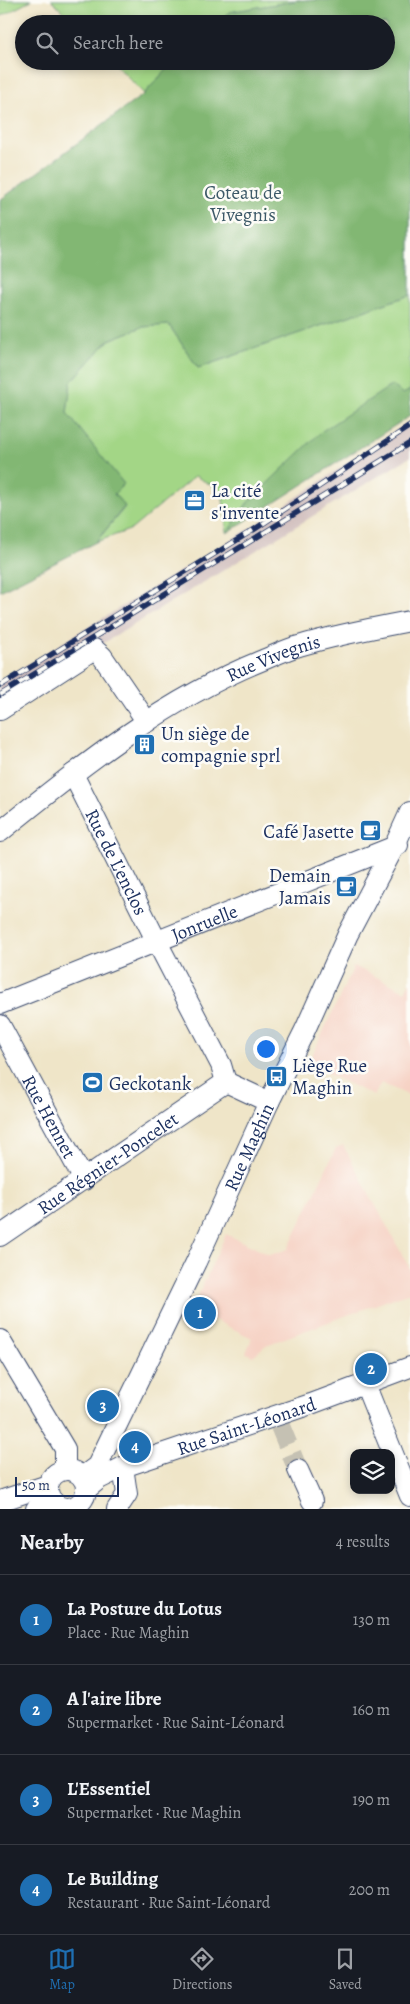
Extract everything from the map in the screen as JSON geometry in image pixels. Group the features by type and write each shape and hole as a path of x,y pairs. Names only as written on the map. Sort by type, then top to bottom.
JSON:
{"street":[{"name":"Rue Vivegnis","path":"0,832 73,774 186,696 223,677 297,646 410,621"},
{"path":"0,710 94,649 102,656 147,722"},
{"name":"Rue de L'enclos","path":"73,774 221,1065 226,1082"},
{"name":"Rue Maghin","path":"78,1479 97,1466 196,1262 269,1102 306,1030 348,934 402,844 410,812"},
{"name":"Jonruelle","path":"0,1004 402,844"},
{"name":"Rue Hennet","path":"0,1025 84,1180"},
{"path":"226,1082 269,1102"},
{"name":"Rue Régnier-Poncelet","path":"0,1236 226,1082"},
{"path":"0,1340 65,1449 78,1479 82,1500 57,1502 0,1501"},
{"name":"Rue Saint-Léonard","path":"78,1479 99,1479 123,1467 278,1421 410,1367"},
{"path":"365,1384 410,1496"},
{"path":"118,1509 127,1494 123,1467"},
{"path":"298,1470 312,1501"},
{"path":"57,1502 54,1474 78,1479"}],"shaded area":[{"path":"410,421 410,457 0,706 0,681 257,524"},
{"path":"354,966 405,991 410,981 410,1096 381,1083 374,1096 308,1064"},
{"path":"343,1145 410,1269 410,1292 266,1345 253,1356 246,1353 252,1338 192,1309 226,1234 270,1255 288,1249 336,1148"}],"green space":[{"path":"0,0 32,0 0,17"},
{"path":"51,0 300,0 230,12 226,15 66,15"},
{"name":"Coteau de Vivegnis","path":"300,0 410,0 410,295 198,368 169,325 142,327 109,340 71,382 67,413 124,484 114,494 125,506 96,542 0,591 0,200 144,94 166,70 395,70 395,15 226,15 229,12"},
{"path":"121,70 166,70 144,94"},
{"path":"410,295 410,390 248,502 227,533 222,491 195,476 132,529 96,542 125,507 114,494 67,413 71,382 109,340 142,327 169,325 198,368"},
{"path":"392,385 403,394 410,390 410,416 227,533 248,502 322,431"}],"tunnel":[{"path":"280,1426 298,1470"}],"railway":[{"path":"0,686 255,529 410,426"},
{"path":"0,695 410,443"}],"place":[{"name":"La cité s'invente","path":"195,501"},
{"name":"Un siège de compagnie sprl","path":"145,744"},
{"name":"Café Jasette","path":"370,831"},
{"name":"Demain Jamais","path":"347,886"},
{"name":"Liège Rue Maghin","path":"276,1076"},
{"name":"Geckotank","path":"93,1083"},
{"name":"La Posture du Lotus","path":"200,1313"},
{"name":"A l'aire libre","path":"371,1369"},
{"name":"L'Essentiel","path":"103,1406"},
{"name":"Le Building","path":"135,1447"}]}
